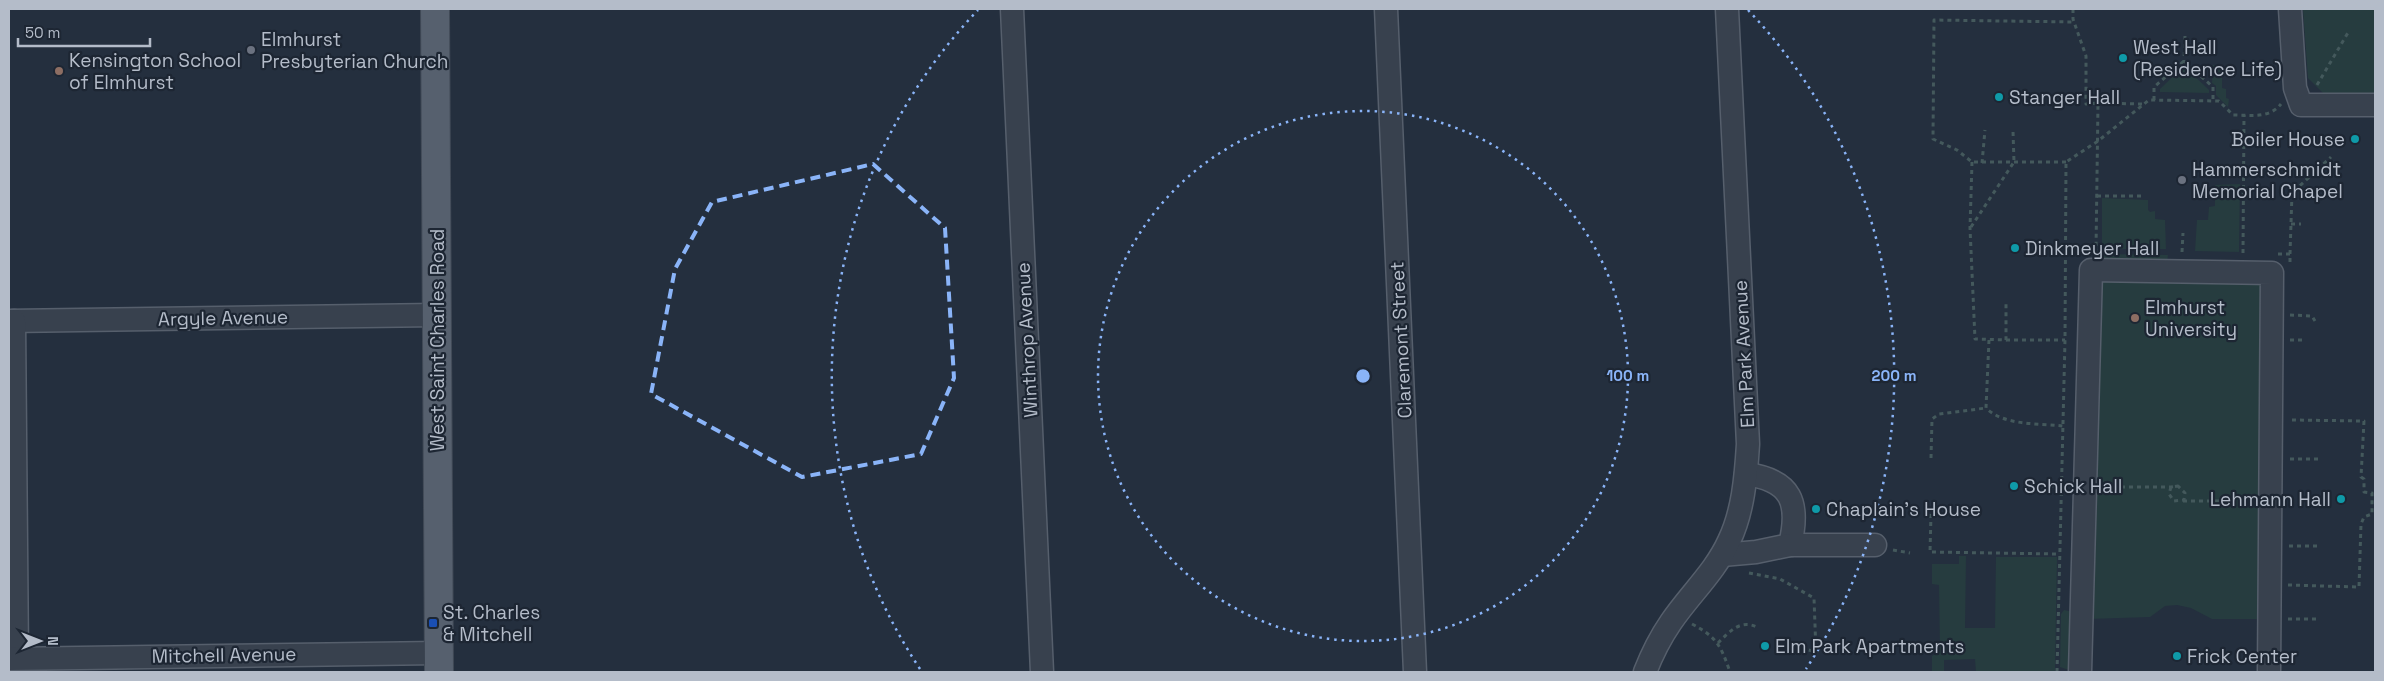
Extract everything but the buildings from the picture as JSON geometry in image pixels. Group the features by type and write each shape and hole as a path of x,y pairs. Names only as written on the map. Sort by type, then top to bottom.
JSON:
{"main road":[{"name":"West Saint Charles Road","path":"435,9 439,662"}],"street":[{"name":"Winthrop Avenue","path":"1012,9 1042,672"},
{"name":"Claremont Street","path":"1386,9 1415,672"},
{"name":"Elm Park Avenue","path":"1645,672 1663,634 1722,554 1736,525 1746,474 1748,444 1727,9"},
{"path":"2290,9 2295,88 2292,100 2375,105"},
{"path":"2080,672 2091,270 2272,273 2269,672"},
{"name":"Argyle Avenue","path":"11,321 437,315"},
{"path":"11,321 13,658"},
{"path":"1746,474 1772,481 1783,488 1791,498 1795,513 1790,545"},
{"path":"1722,554 1756,552 1790,545 1875,545"},
{"name":"Mitchell Avenue","path":"13,658 439,662"}],"path":[{"path":"2073,9 2074,22 2086,56 2086,104 2142,104"},
{"path":"2074,22 1934,20 1933,139 1957,150 1972,162 2066,162 2098,141 2149,100 2219,101 2233,115 2262,116 2275,111 2281,103 2292,100 2328,68 2349,31"},
{"path":"2154,100 2154,88 2184,61 2185,36"},
{"path":"2184,61 2213,87 2213,101"},
{"path":"2096,250 2098,103"},
{"path":"2243,253 2244,115"},
{"path":"1982,163 1985,130"},
{"path":"1970,228 2014,162 2012,131"},
{"path":"2290,254 2292,193 2331,157"},
{"path":"1972,162 1970,228 1975,339 2065,340"},
{"path":"2057,672 2065,340 2066,162"},
{"path":"2097,196 2142,196"},
{"path":"2291,224 2301,224"},
{"path":"2182,252 2183,233"},
{"path":"2058,250 2066,250"},
{"path":"2006,301 2006,340"},
{"path":"2289,315 2312,316 2315,321"},
{"path":"1989,340 1986,408 2003,420 2063,426"},
{"path":"2289,340 2304,340"},
{"path":"1932,458 1932,419 1939,414 1986,408"},
{"path":"2288,585 2359,587 2361,524 2364,517 2372,514 2373,504 2372,493 2364,492 2364,479 2361,477 2364,421 2289,420"},
{"path":"2288,459 2320,459"},
{"path":"2184,500 2185,493 2181,487 2174,486 2169,490 2170,498 2174,501 2311,502"},
{"path":"1931,514 1930,552 2060,554"},
{"path":"2289,546 2317,546"},
{"path":"1742,570 1762,577 1780,579 1814,598 1816,652 1787,644"},
{"path":"1686,632 1698,617"},
{"path":"2288,619 2316,619"},
{"path":"1692,624 1709,634 1718,643 1729,669"},
{"path":"1718,643 1729,631 1743,624 1757,627"}],"highlighted area":[{"path":"873,164 945,228 954,378 921,454 802,477 651,394 675,269 712,202"}],"green space":[{"path":"2303,9 2375,9 2375,94 2323,93 2308,78"},
{"path":"2213,65 2222,65 2222,88 2226,89 2226,98 2229,99 2228,107 2216,95 2216,86 2212,83"},
{"path":"2184,66 2209,90 2209,93 2160,92 2160,89"},
{"path":"2240,184 2239,252 2195,251 2197,220 2208,220 2209,207 2215,206 2215,185"},
{"path":"2102,198 2148,200 2148,210 2150,212 2155,211 2155,219 2165,220 2166,249 2102,249"},
{"path":"2102,254 2168,255 2167,263 2104,259"},
{"path":"2096,278 2264,282 2262,619 2212,619 2191,608 2177,605 2165,606 2150,617 2088,619"},
{"path":"1959,556 1966,556 1965,628 1995,628 1996,557 2057,557 2055,672 1976,672 1975,659 1944,660 1944,672 1932,672 1932,656 1940,651 1939,585 1932,584 1932,564 1959,564"},
{"path":"2064,610 2073,612 2069,670 2060,667 2061,614"}],"place":[{"name":"Elmhurst Presbyterian Church","path":"251,50"},
{"name":"West Hall (Residence Life)","path":"2123,58"},
{"name":"Kensington School of Elmhurst","path":"59,71"},
{"name":"Stanger Hall","path":"1999,97"},
{"name":"Boiler House","path":"2355,139"},
{"name":"Hammerschmidt Memorial Chapel","path":"2182,180"},
{"name":"Dinkmeyer Hall","path":"2015,248"},
{"name":"Elmhurst University","path":"2135,318"},
{"name":"Schick Hall","path":"2014,486"},
{"name":"Lehmann Hall","path":"2341,499"},
{"name":"Chaplain's House","path":"1816,509"},
{"name":"St. Charles & Mitchell","path":"433,623"},
{"name":"Elm Park Apartments","path":"1765,646"},
{"name":"Frick Center","path":"2177,656"}]}
